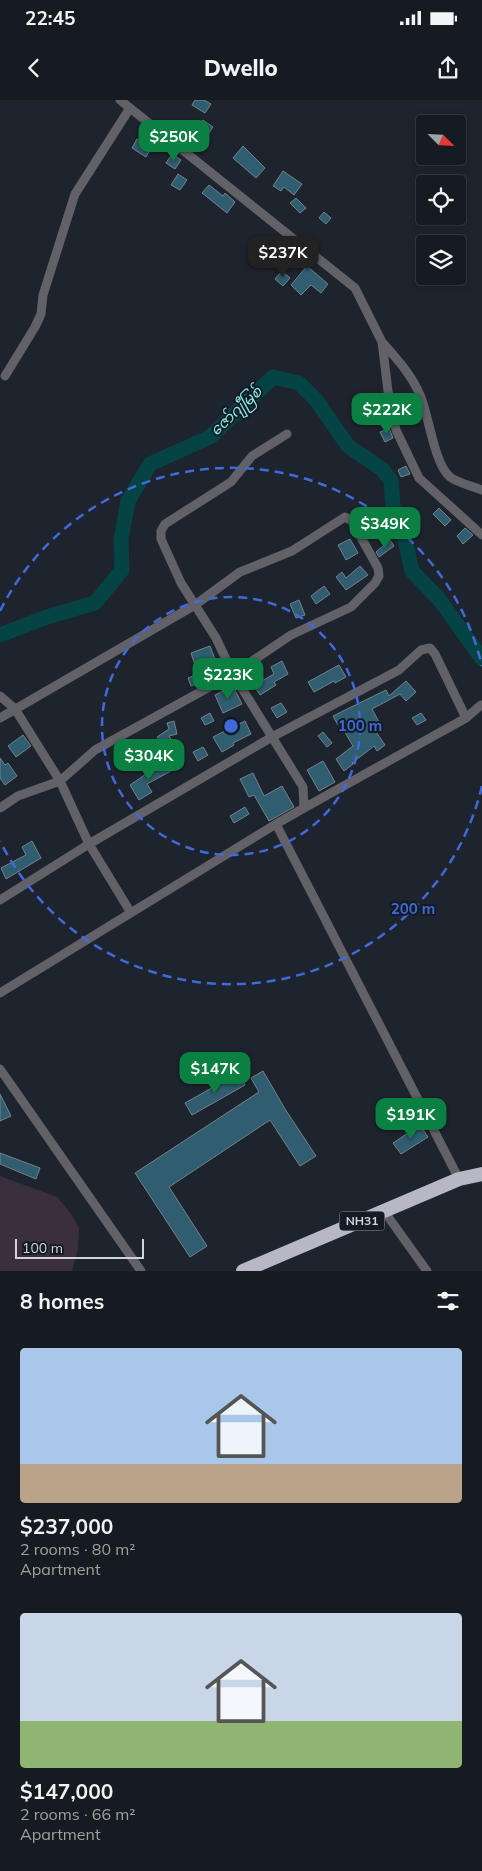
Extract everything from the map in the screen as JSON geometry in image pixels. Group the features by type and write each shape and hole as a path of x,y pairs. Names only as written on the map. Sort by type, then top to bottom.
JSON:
{"highway":[{"name":"NH31","path":"251,1270 460,1179 482,1174"}],"street":[{"path":"120,100 355,288 382,342 409,372 421,396 437,453 446,473 451,478 482,490"},
{"path":"5,376 41,314 43,294 75,194 130,108"},
{"path":"382,342 388,391 396,430 419,478 482,535"},
{"path":"287,434 252,456 231,482 165,524 161,531 161,539 181,583 216,638 233,674 303,787 304,808"},
{"path":"0,718 195,605 240,572 292,551 345,517 352,521 378,568 379,576 375,583 352,607 291,635 233,674 95,750 60,781 18,796 0,808"},
{"path":"0,900 90,844 272,737 400,670 421,650 430,648 435,654 466,718"},
{"path":"0,696 16,709 60,781 90,844 131,913"},
{"path":"0,993 276,824 466,718 481,705"},
{"path":"276,824 460,1179"},
{"path":"0,1069 141,1271"},
{"path":"384,1211 427,1271"}],"shaded area":[{"path":"0,1176 57,1197 71,1214 79,1228 78,1249 72,1271 0,1271"}],"building":[{"path":"195,100 204,100 211,104 205,113 192,105"},
{"path":"203,120 213,127 207,136 197,129"},
{"path":"137,139 151,148 146,157 132,148"},
{"path":"243,146 265,168 256,178 233,158"},
{"path":"172,154 181,160 175,169 166,163"},
{"path":"283,171 302,184 294,195 284,187 281,191 273,186"},
{"path":"178,174 187,180 180,190 171,185"},
{"path":"209,185 223,196 225,193 235,202 227,213 202,193"},
{"path":"296,198 306,208 300,213 290,203"},
{"path":"324,212 331,218 326,224 319,218"},
{"path":"275,243 285,251 276,261 267,254"},
{"path":"307,266 328,284 321,293 311,285 301,295 291,285"},
{"path":"282,271 290,278 283,286 275,279"},
{"path":"389,428 393,438 385,442 380,432"},
{"path":"406,466 410,474 401,477 398,470"},
{"path":"439,508 451,520 445,526 433,514"},
{"path":"465,528 473,535 463,544 457,536"},
{"path":"350,539 358,553 346,560 338,545"},
{"path":"390,540 394,546 379,557 376,552"},
{"path":"360,566 368,575 346,590 336,577 342,572 346,578"},
{"path":"324,586 330,594 316,604 311,596"},
{"path":"299,600 305,615 296,618 290,604"},
{"path":"210,646 216,662 207,665 214,675 206,681 191,686 188,678 198,674 191,653"},
{"path":"282,661 288,674 274,682 276,685 260,695 250,680 257,676 260,682 274,674 271,667"},
{"path":"339,665 346,677 314,692 308,682"},
{"path":"406,681 416,692 406,701 400,694 372,709 379,722 372,726 385,745 377,751 374,746 344,771 336,759 353,746 333,716 386,690 389,696"},
{"path":"233,686 242,704 223,713 215,695"},
{"path":"281,703 287,712 277,718 271,708"},
{"path":"210,713 214,721 205,725 201,718"},
{"path":"421,713 426,720 417,725 412,718"},
{"path":"174,721 177,734 169,736 173,743 165,748 157,737 169,729 167,723"},
{"path":"245,721 251,734 233,743 234,745 222,752 213,737"},
{"path":"323,732 332,743 327,747 318,736"},
{"path":"23,735 31,746 16,757 8,746"},
{"path":"203,747 208,755 198,761 193,752"},
{"path":"0,758 5,765 8,763 17,776 5,785 0,778"},
{"path":"323,761 335,782 319,791 307,770"},
{"path":"160,764 162,767 167,764 171,771 147,784 152,792 139,800 130,785 149,772 148,770"},
{"path":"253,773 264,796 282,786 294,807 269,821 254,795 249,797 240,779"},
{"path":"245,807 249,814 234,823 230,816"},
{"path":"32,841 41,858 6,879 1,868 26,855 22,847"},
{"path":"263,1071 316,1156 300,1166 270,1120 169,1187 207,1246 190,1257 135,1173 259,1092 251,1078"},
{"path":"238,1073 245,1085 192,1115 185,1103"},
{"path":"0,1094 11,1116 0,1121"},
{"path":"420,1125 428,1137 401,1154 393,1143"},
{"path":"0,1153 40,1168 36,1179 0,1164"}],"waterway":[{"name":"ဇော်ဂျီမြစ်","path":"0,635 50,616 95,603 122,570 121,539 128,501 150,464 210,437 273,377 299,383 317,401 348,446 382,469 391,481 393,507 402,527 412,571 439,599 482,659"}]}
